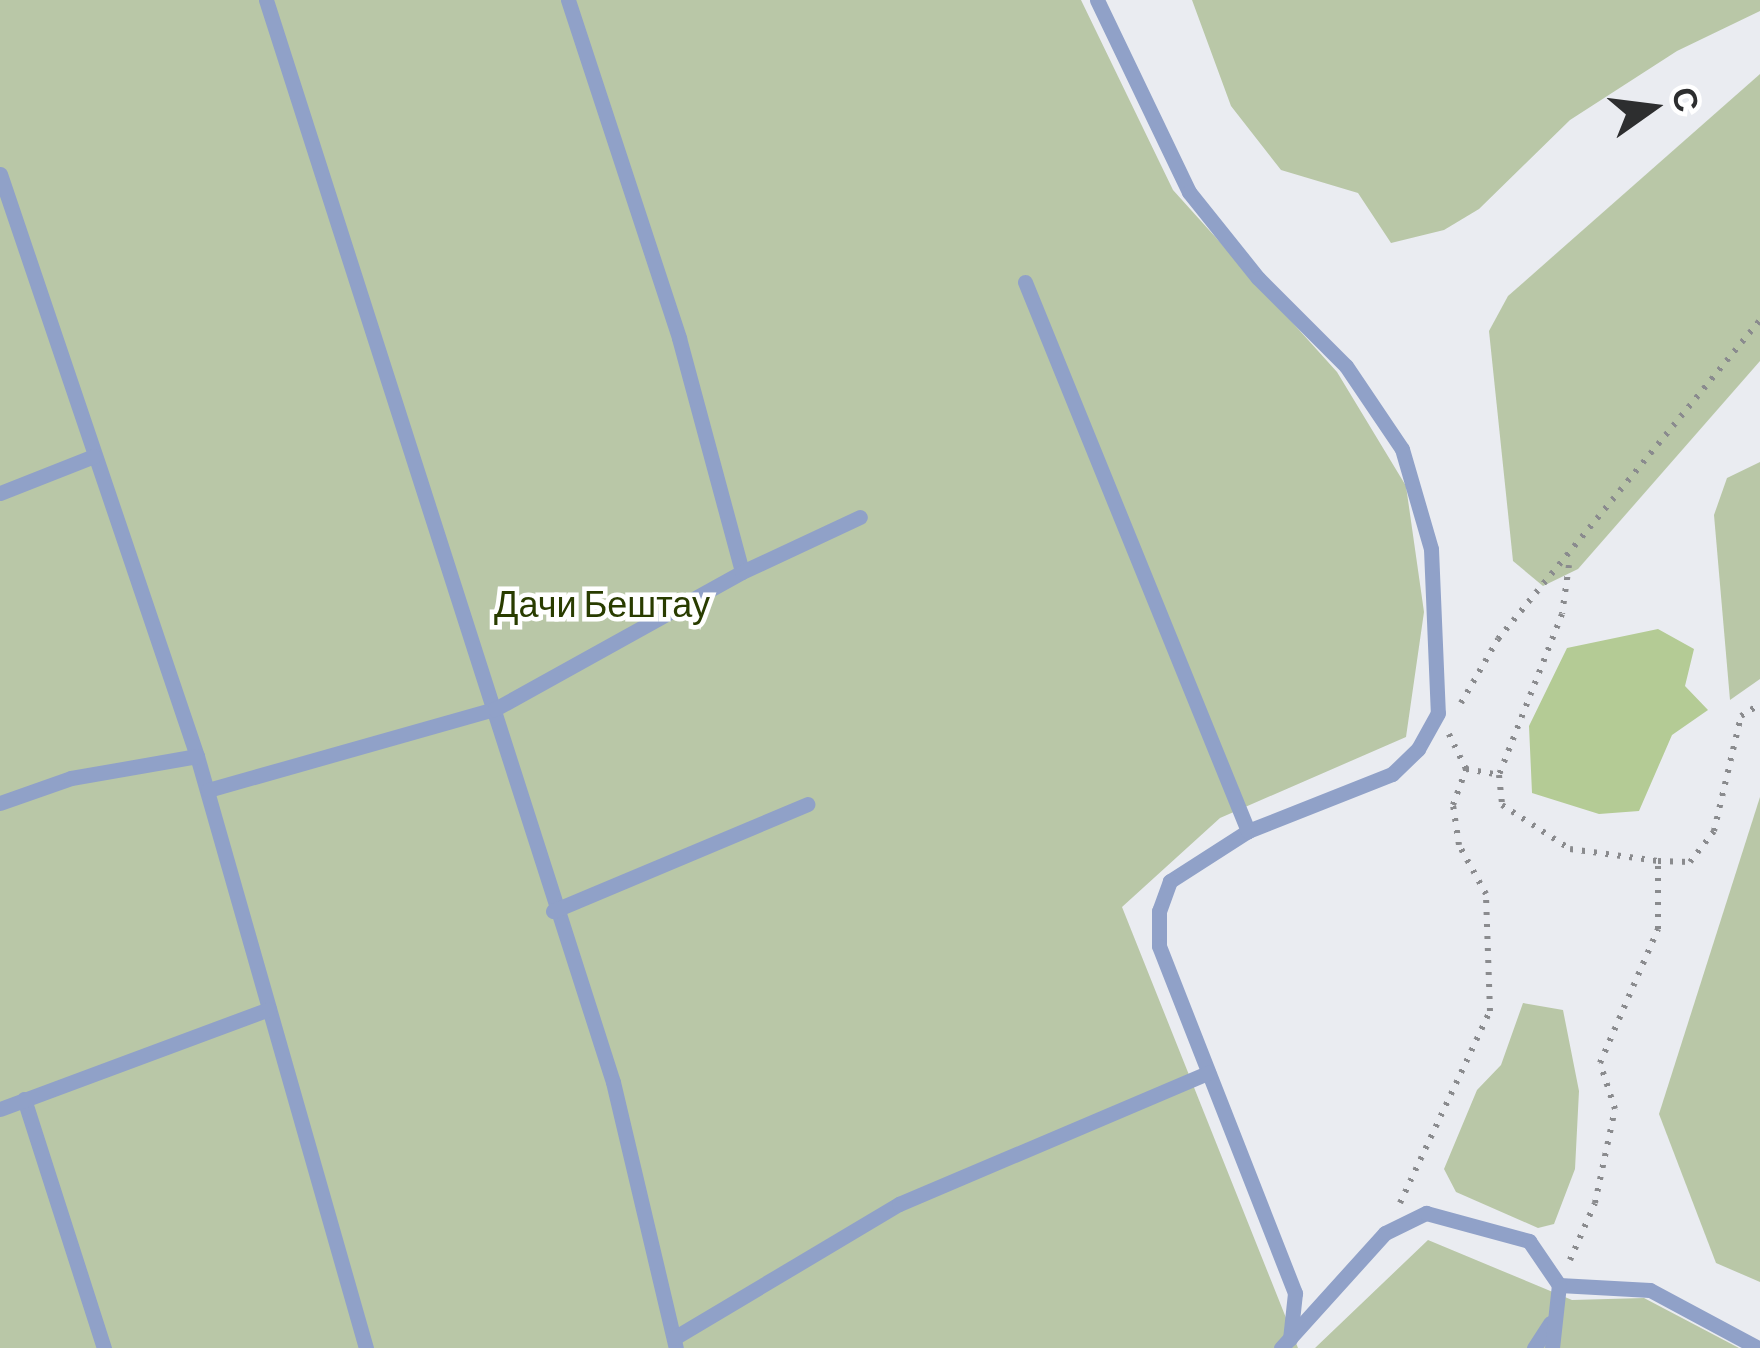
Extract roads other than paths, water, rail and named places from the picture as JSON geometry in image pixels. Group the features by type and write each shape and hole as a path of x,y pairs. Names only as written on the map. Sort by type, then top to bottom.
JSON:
{"lane":[{"path":"266,0 495,709 553,911 613,1082 675,1343 899,1204 1208,1072"},
{"path":"568,0 679,338 742,572"},
{"path":"1097,0 1189,192 1258,278 1346,366 1402,448 1431,549 1438,713 1392,774 1248,831 1171,881 1159,911 1159,946 1294,1294 1285,1344"},
{"path":"0,174 208,790 366,1348"},
{"path":"1025,282 1248,831"},
{"path":"0,493 94,456"},
{"path":"208,790 495,709 742,572 860,517"},
{"path":"0,803 71,778 197,756"},
{"path":"553,911 807,804"},
{"path":"0,1109 269,1010"},
{"path":"24,1099 104,1348"},
{"path":"1285,1344 1385,1234 1426,1213 1529,1241 1559,1286 1550,1324 1552,1348"},
{"path":"1559,1286 1650,1291 1758,1348"},
{"path":"1534,1348 1550,1324"}],"park label":[{"name":"Дачи Бештау","path":"602,603"}]}
